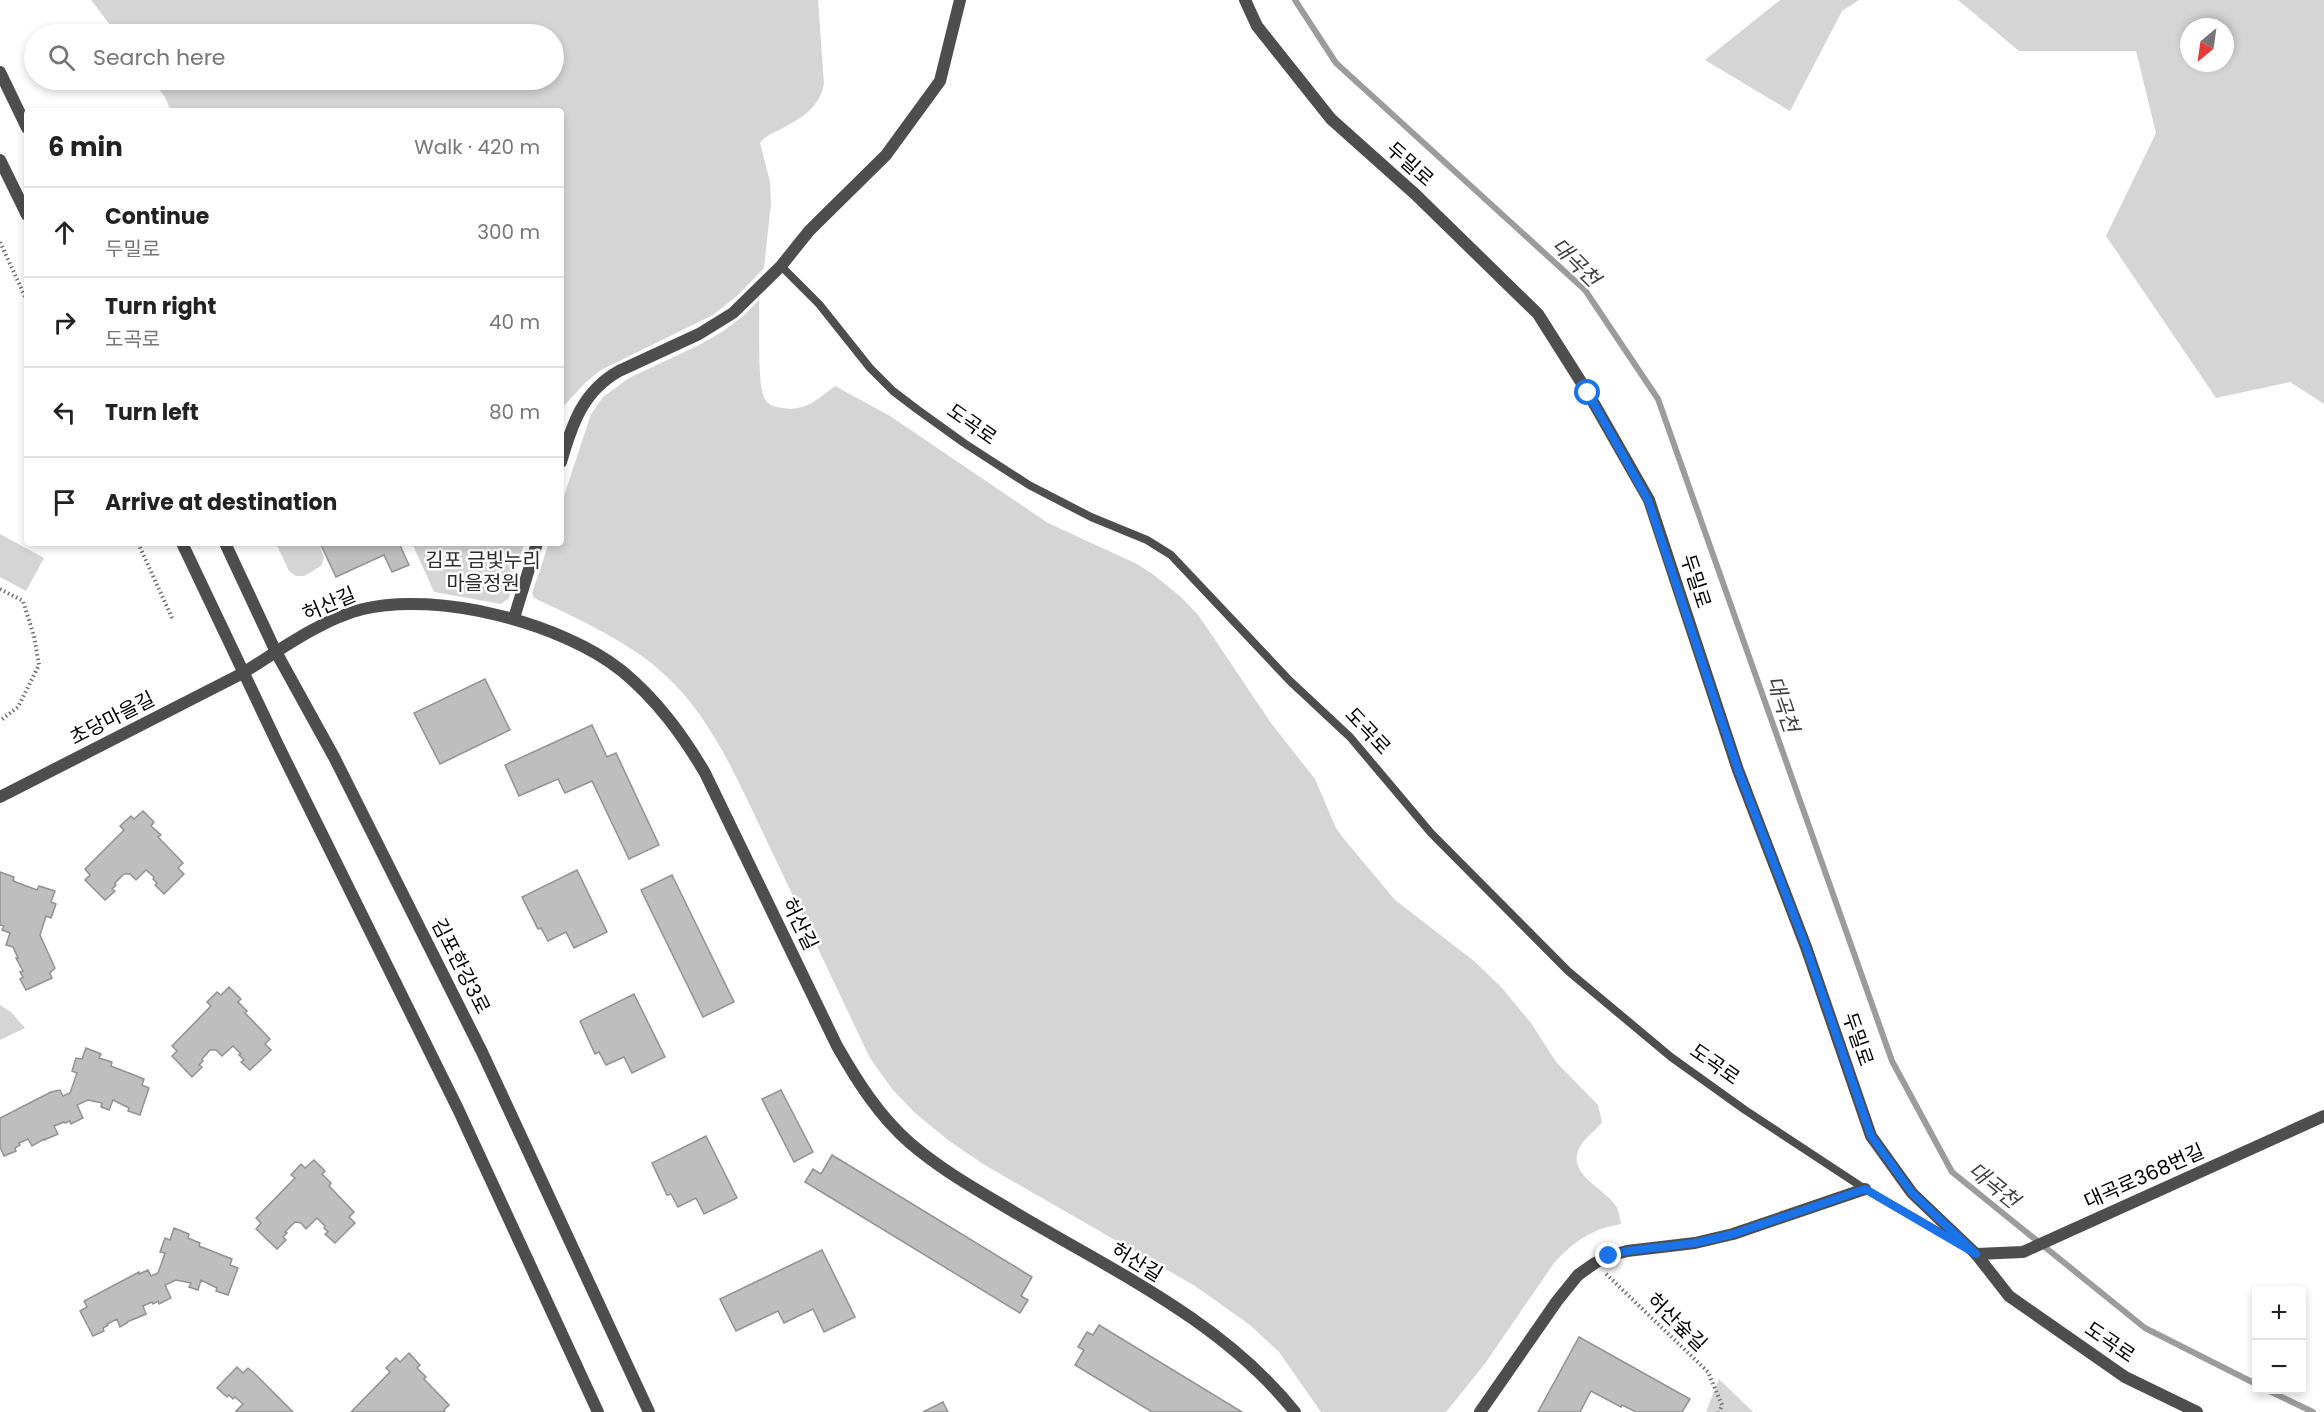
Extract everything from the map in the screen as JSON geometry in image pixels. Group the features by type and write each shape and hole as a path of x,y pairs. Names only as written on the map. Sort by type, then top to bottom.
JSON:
{"street":[{"path":"564,452 582,403 593,389 607,377 718,324 748,300 781,266 809,231 886,155 940,81 960,0"},
{"name":"두밀로","path":"1245,0 1257,26 1331,119 1415,194 1538,314 1588,393 1648,500 1738,770 1806,947 1871,1136 1912,1193 1976,1254"},
{"path":"0,72 24,122"},
{"path":"0,160 24,209"},
{"path":"183,546 243,673 458,1109 598,1412"},
{"name":"김포한강3로","path":"226,546 276,652 334,758 482,1052 649,1412"},
{"path":"514,618 536,546"},
{"name":"허산길","path":"243,673 276,652 341,617 361,609 434,604 514,618 593,653 619,669 642,689 678,729 705,772 837,1046 852,1072 889,1122 937,1164 1018,1215 1127,1278 1210,1332 1258,1370 1294,1412"},
{"name":"초당마을길","path":"0,797 243,673"},
{"name":"대곡로368번길","path":"1976,1254 2027,1250 2324,1116"},
{"path":"1480,1412 1557,1301 1578,1275 1595,1263 1627,1251 1695,1243 1733,1234 1865,1189"},
{"name":"도곡로","path":"1976,1254 2009,1296 2125,1377 2197,1412"}],"lane":[{"name":"도곡로","path":"781,266 819,304 870,368 893,392 964,443 1029,485 1091,517 1147,540 1171,555 1290,681 1350,737 1431,833 1568,971 1671,1057 1745,1110 1865,1189 1976,1254"}],"path":[{"path":"0,242 24,294"},
{"path":"139,546 173,620"},
{"path":"0,589 23,601 34,636 39,665 18,706 0,721"},
{"name":"허산숲길","path":"1595,1263 1708,1372 1722,1406 1719,1412"}],"green space":[{"path":"91,0 818,0 824,84 818,100 808,112 768,135 760,143 770,182 771,203 764,268 737,296 713,315 601,370 564,406 564,108 170,108 160,90 564,90 564,24 109,24"},
{"path":"1780,0 1859,0 1842,11 1790,111 1705,60"},
{"path":"1958,0 2324,0 2324,404 2290,382 2216,398 2106,236 2156,133 2136,51 2019,51"},
{"path":"759,300 760,378 765,400 769,404 779,408 798,408 811,403 835,386 890,416 1048,523 1137,564 1181,597 1199,616 1271,723 1315,779 1336,828 1344,839 1395,900 1474,961 1501,987 1531,1023 1556,1062 1598,1105 1602,1122 1582,1143 1577,1160 1583,1175 1616,1206 1621,1224 1601,1229 1584,1237 1554,1263 1484,1365 1446,1412 1321,1412 1279,1352 1250,1325 1195,1286 983,1164 915,1113 892,1089 870,1058 736,777 719,745 690,701 665,675 637,653 603,632 534,598 532,593 548,546 564,546 564,496 591,414 603,397 629,378 699,345 742,317"},
{"path":"0,534 44,558 26,591 0,577"},
{"path":"277,546 320,546 324,558 321,566 304,576 296,576 289,571"},
{"name":"김포 금빛누리 마을정원","path":"413,546 523,546 509,598 501,604 434,592"},
{"path":"0,1005 11,1012 25,1028 0,1040"},
{"path":"1719,1379 1753,1412 1706,1412"}],"building":[{"path":"321,546 400,546 409,565 392,572 384,555 336,577"},
{"path":"485,679 510,730 440,764 414,713"},
{"path":"592,725 607,757 616,753 659,845 629,859 592,781 565,793 558,779 519,796 505,765"},
{"path":"143,811 154,822 151,826 161,835 158,837 183,863 178,868 184,874 164,894 155,885 157,883 154,877 146,870 136,880 130,874 124,874 115,883 112,889 115,891 105,900 85,880 90,875 85,869 124,830 120,826 131,816 134,819"},
{"path":"577,870 607,932 574,948 566,932 548,941 541,928 538,929 522,897"},
{"path":"0,872 14,877 13,881 37,890 39,886 55,891 51,902 56,904 51,918 46,916 40,935 55,968 50,973 52,978 26,990 20,979 23,977 20,972 23,971 16,958 18,958 13,947 6,945 10,933 2,930 4,926 0,925"},
{"path":"672,875 734,1002 703,1017 641,890"},
{"path":"229,987 241,999 238,1002 247,1011 245,1013 270,1039 265,1044 271,1050 250,1070 241,1062 244,1060 239,1055 241,1054 233,1046 222,1056 216,1050 210,1050 199,1065 202,1067 192,1077 172,1056 177,1051 172,1046 211,1006 207,1002 217,992 221,995"},
{"path":"634,994 665,1057 632,1073 624,1057 606,1065 599,1052 595,1054 580,1021"},
{"path":"86,1048 101,1054 99,1058 112,1062 111,1066 144,1079 142,1085 149,1088 140,1115 128,1111 129,1108 113,1100 109,1110 101,1107 102,1103 88,1100 77,1105 83,1118 71,1124 70,1121 54,1126 58,1134 32,1146 28,1139 19,1143 20,1145 15,1148 16,1151 4,1156 0,1147 0,1118 51,1092 60,1090 63,1096 70,1093 77,1073 72,1071 76,1058 82,1059"},
{"path":"781,1090 813,1152 794,1162 762,1099"},
{"path":"706,1136 737,1198 704,1214 696,1198 678,1207 671,1194 667,1195 652,1163"},
{"path":"832,1155 1032,1277 1021,1296 1028,1300 1020,1313 805,1182 813,1169 821,1174"},
{"path":"314,1160 325,1171 322,1174 331,1183 329,1186 354,1212 349,1217 355,1223 335,1243 325,1234 328,1232 325,1226 317,1218 306,1229 301,1223 295,1222 285,1232 287,1233 283,1237 286,1240 277,1249 256,1229 261,1223 256,1218 295,1178 291,1175 301,1164 305,1168"},
{"path":"174,1228 189,1234 188,1238 200,1243 199,1246 232,1259 230,1265 238,1268 228,1295 216,1291 217,1288 201,1280 198,1290 189,1287 191,1283 176,1280 165,1285 171,1298 159,1304 158,1301 143,1306 146,1314 120,1327 117,1319 107,1324 103,1328 104,1331 93,1336 80,1311 87,1307 84,1301 139,1272 139,1274 148,1270 151,1276 158,1273 165,1253 160,1252 165,1238 170,1240"},
{"path":"822,1250 855,1317 824,1332 813,1309 784,1323 778,1311 736,1331 720,1299"},
{"path":"1099,1325 1242,1412 1152,1412 1075,1365 1084,1350 1078,1347 1087,1332 1093,1335"},
{"path":"1579,1337 1690,1399 1682,1412 1636,1412 1622,1405 1621,1407 1591,1391 1580,1412 1538,1412"},
{"path":"409,1353 420,1365 417,1368 426,1377 424,1379 449,1405 444,1410 445,1412 351,1412 390,1372 386,1368 396,1358 400,1362"},
{"path":"237,1367 243,1373 248,1368 293,1412 236,1411 243,1404 235,1397 233,1399 229,1395 227,1397 217,1388"},
{"path":"943,1402 948,1412 923,1412"}],"waterway":[{"name":"대곡천","path":"1295,0 1336,63 1585,290 1658,399 1892,1061 1952,1172 2145,1328 2252,1382"},
{"name":"대곡천","path":"2275,1394 2313,1412"}],"route":[{"path":"1588,393 1648,500 1738,770 1806,947 1871,1136 1912,1193 1976,1254 1865,1189 1733,1234 1695,1243 1627,1251 1609,1256"}]}
